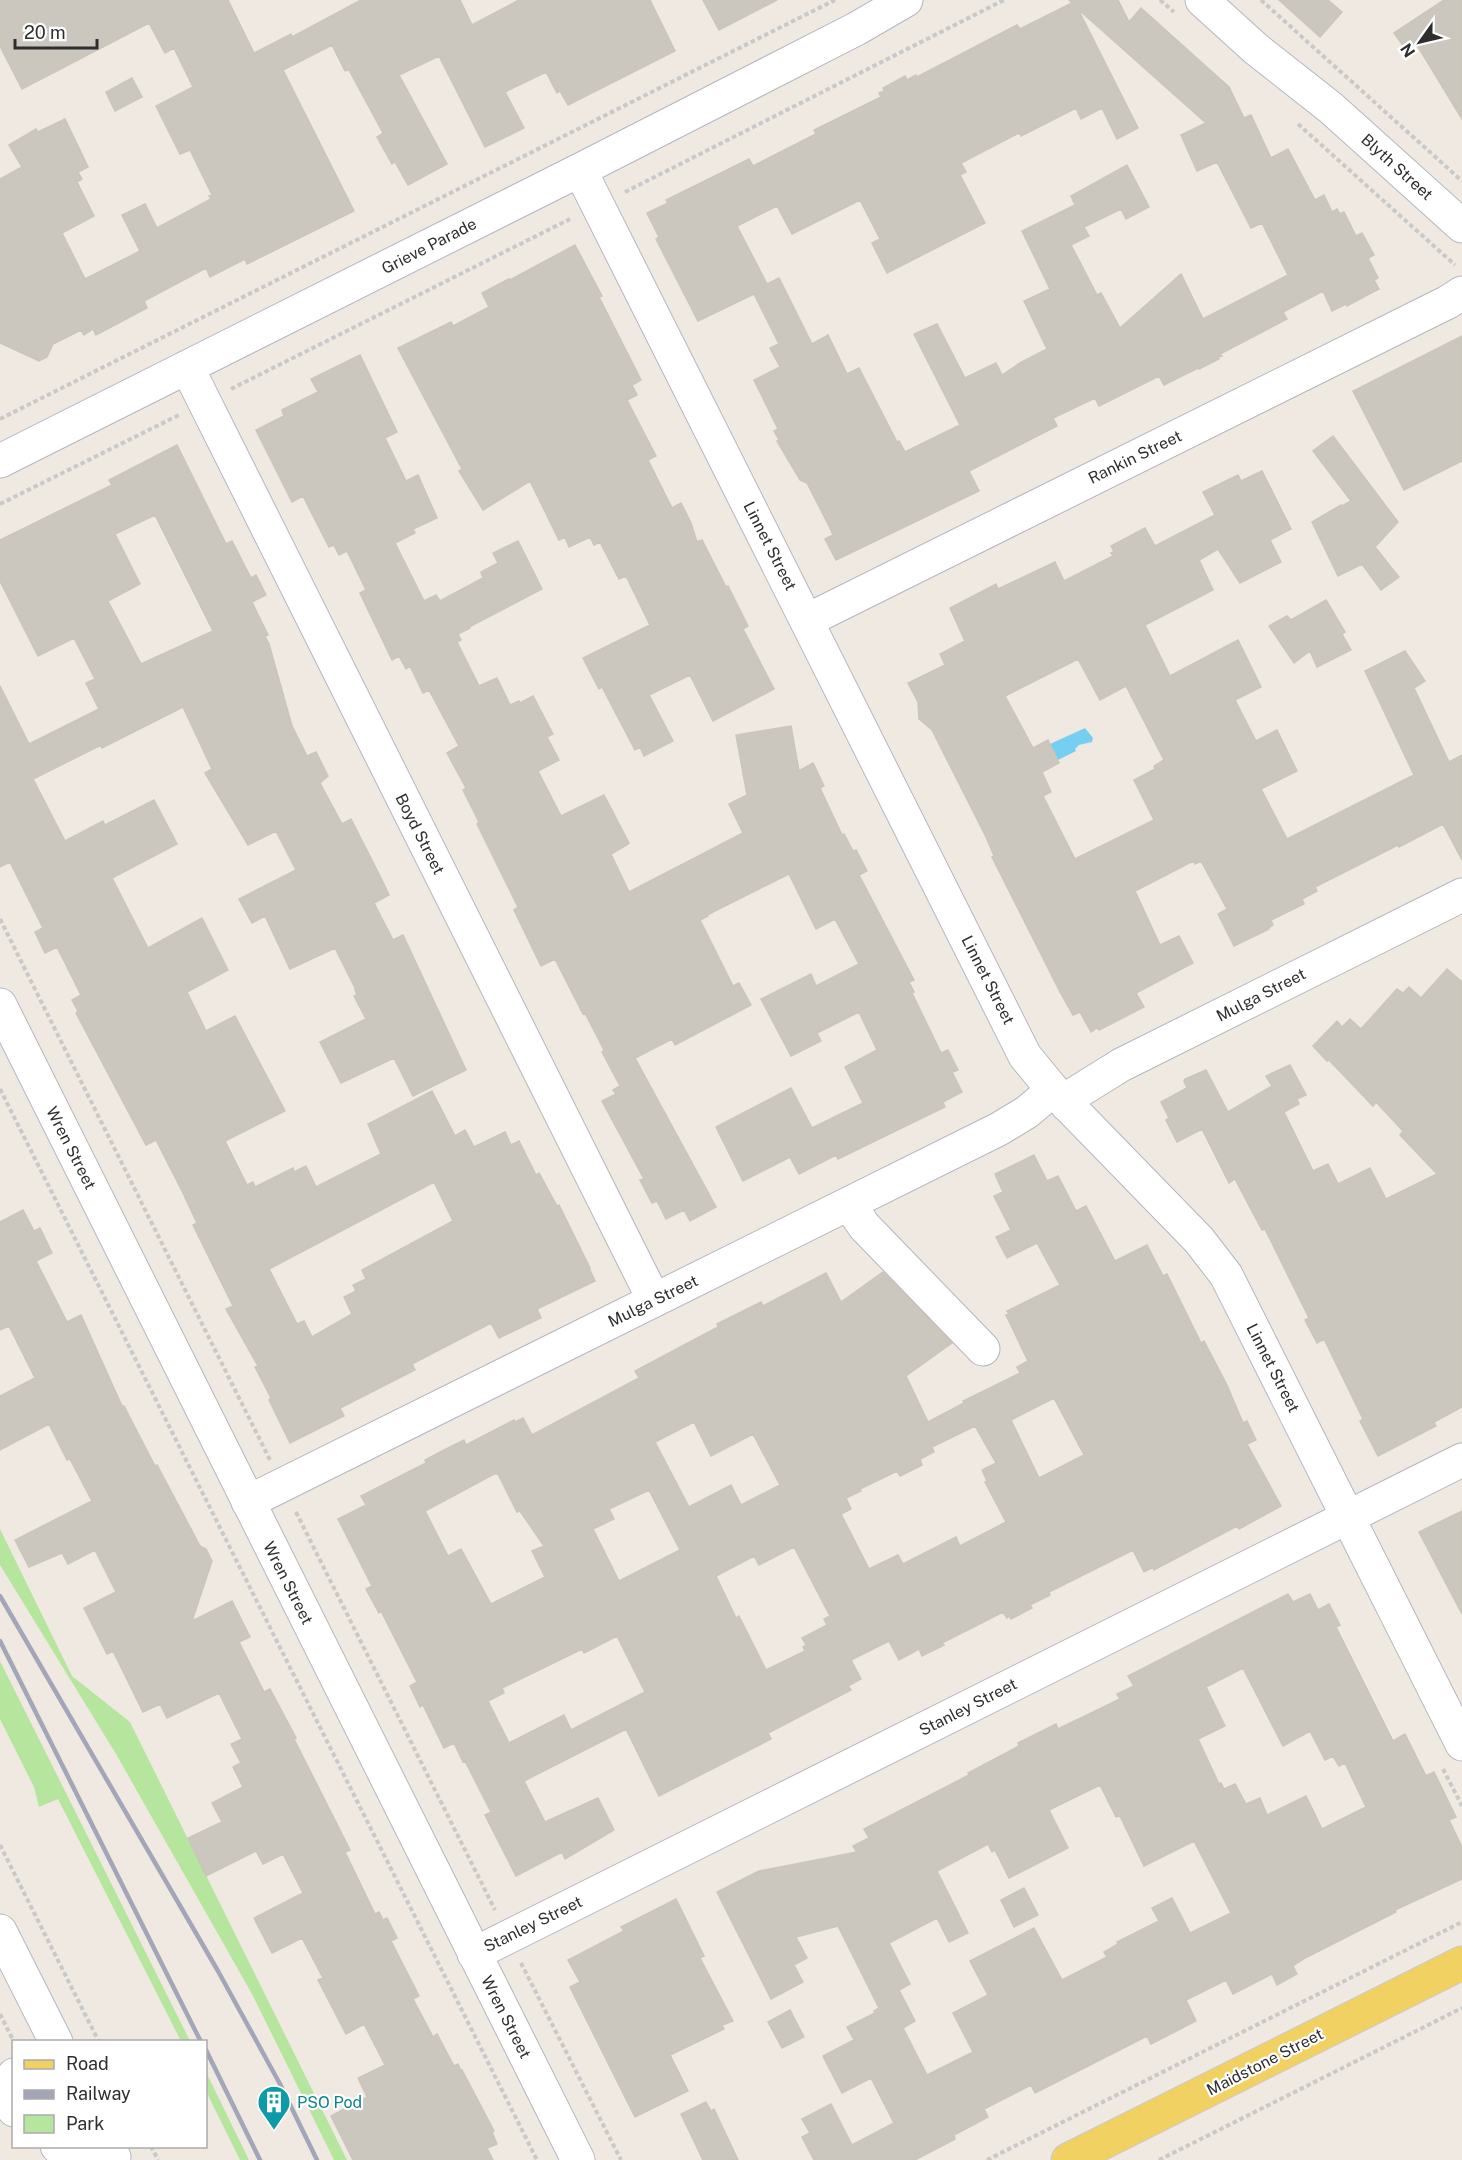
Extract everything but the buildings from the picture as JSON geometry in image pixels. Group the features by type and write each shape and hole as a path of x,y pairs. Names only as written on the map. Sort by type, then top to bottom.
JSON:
{"main road":[{"name":"Maidstone Street","path":"1068,2160 1462,1963"}],"street":[{"name":"Grieve Parade","path":"0,461 580,170 856,29 906,0"},
{"name":"Grieve Parade","path":"856,29 926,0"},
{"name":"Blyth Street","path":"1232,0 1266,32 1331,108"},
{"name":"Blyth Street","path":"1190,8 1256,49 1331,108 1462,226"},
{"name":"Linnet Street","path":"580,170 611,198 808,620 1025,1056 1060,1097 1214,1257 1226,1275 1462,1744"},
{"name":"Rankin Street","path":"808,620 1462,293"},
{"name":"Boyd Street","path":"187,367 220,401 654,1300"},
{"name":"Mulga Street","path":"248,1502 999,1129 1027,1112 1060,1097 1076,1093 1121,1065 1462,895"},
{"name":"Wren Street","path":"0,1005 578,2160"},
{"path":"849,1204 864,1226 983,1349"},
{"name":"Stanley Street","path":"474,1954 1462,1460"},
{"path":"0,1930 10,1976 53,2040"},
{"path":"12,2079 6,2090 12,2108"},
{"path":"59,2148 113,2154"}],"path":[{"path":"0,419 835,0"},
{"path":"0,504 220,401 229,389 1004,0"},
{"path":"1160,0 1190,8"},
{"path":"1262,0 1462,181"},
{"path":"1291,117 1462,272"},
{"path":"611,198 630,202"},
{"path":"0,919 621,2160"},
{"path":"0,1089 537,2160"},
{"path":"0,1845 98,2040"},
{"path":"987,2160 1462,1922"},
{"path":"1159,2160 1462,2008"},
{"path":"0,2014 13,2040"}],"green space":[{"path":"0,1529 72,1676 130,1722 347,2160 334,2160 252,1994 116,1754 0,1565"},
{"path":"0,1661 190,2040 180,2040 58,1799 39,1807 34,1787 0,1719"},
{"path":"207,2074 249,2160 240,2160 207,2093"}],"water":[{"path":"1085,728 1093,738 1092,742 1079,745 1076,751 1058,760 1050,744"}],"railway":[{"path":"0,1596 218,1971 280,2084 317,2160"},
{"path":"0,1641 200,2040"},
{"path":"207,2052 260,2160"}],"place":[{"name":"PSO Pod","path":"274,2131"}]}
